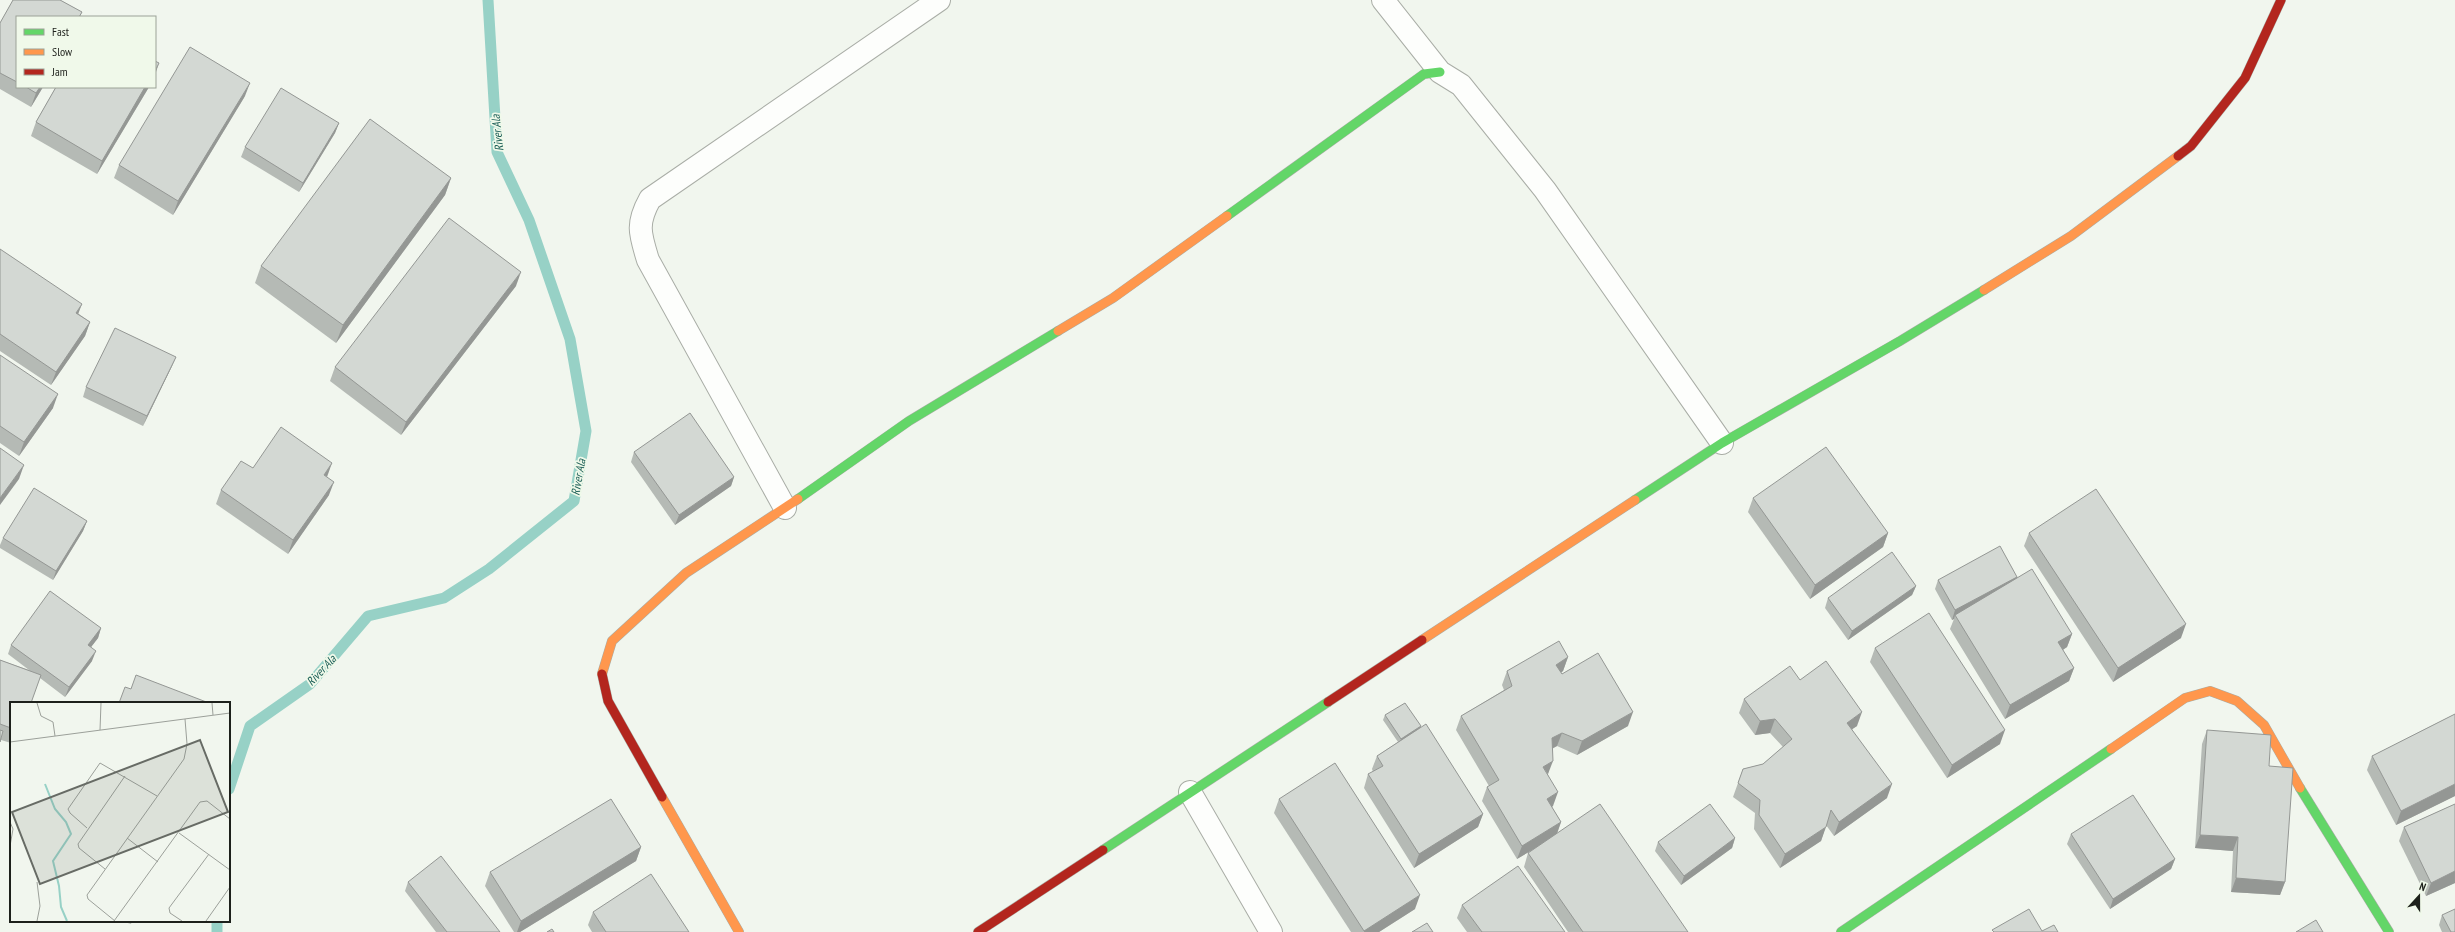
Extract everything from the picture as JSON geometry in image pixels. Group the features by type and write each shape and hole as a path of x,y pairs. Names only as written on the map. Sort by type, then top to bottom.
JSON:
{"street":[{"path":"785,508 648,260 639,231 642,214 650,200 939,0"},
{"path":"1383,0 1440,72 1460,85 1545,190 1722,443"},
{"path":"978,932 1722,443 1900,341 2071,236 2191,146 2245,78 2281,0"},
{"path":"739,932 608,701 602,675 612,641 686,573 785,508 908,421 1113,298 1424,74 1440,72"},
{"path":"1841,932 2185,698 2210,691 2237,702 2264,725 2322,825 2389,932"},
{"path":"1190,792 1271,932"}],"building":[{"path":"13,0 60,0 82,12 80,16 16,16 16,81 0,73 0,23"},
{"path":"190,47 250,83 178,201 119,165"},
{"path":"156,62 159,63 156,69"},
{"path":"28,88 39,88 36,93"},
{"path":"55,88 144,88 102,161 36,122"},
{"path":"281,88 339,123 303,183 245,147"},
{"path":"370,119 451,178 343,325 261,266"},
{"path":"449,218 521,272 406,422 335,367"},
{"path":"0,249 82,304 76,313 90,322 56,372 0,334"},
{"path":"115,328 176,357 147,416 86,387"},
{"path":"0,355 58,394 24,442 0,426"},
{"path":"690,413 734,477 679,515 634,452"},
{"path":"281,427 332,463 324,475 334,482 293,540 221,490 241,461 253,468"},
{"path":"1826,447 1888,533 1815,585 1753,498"},
{"path":"0,448 24,465 0,498"},
{"path":"34,488 87,521 56,571 3,538"},
{"path":"2096,489 2186,624 2118,668 2029,533"},
{"path":"2000,546 2017,577 1955,610 1938,580"},
{"path":"1892,552 1916,586 1852,631 1828,598"},
{"path":"2032,569 2072,634 2058,642 2074,668 2010,705 1955,615"},
{"path":"50,591 101,628 88,645 96,651 69,687 11,645"},
{"path":"1929,613 2005,730 1952,765 1875,648"},
{"path":"1559,641 1568,657 1556,665 1562,674 1598,653 1633,712 1582,741 1562,733 1552,738 1553,761 1543,767 1558,792 1547,799 1561,822 1522,846 1487,787 1499,780 1461,716 1512,686 1507,671"},
{"path":"0,660 41,675 31,702 10,702 10,728 0,724"},
{"path":"1826,661 1862,712 1847,723 1892,784 1839,822 1831,810 1826,827 1785,854 1759,815 1760,800 1738,783 1743,769 1763,764 1792,739 1775,719 1760,721 1744,699 1790,666 1800,680"},
{"path":"136,675 206,702 119,702 125,687 131,689"},
{"path":"1405,703 1421,726 1401,739 1385,715"},
{"path":"2455,714 2455,784 2401,811 2372,756"},
{"path":"1426,724 1483,814 1419,854 1368,774 1383,766 1377,756"},
{"path":"0,730 3,731 0,742"},
{"path":"2207,730 2271,735 2269,766 2293,768 2285,882 2236,878 2238,837 2200,835"},
{"path":"1335,763 1420,895 1364,931 1279,799"},
{"path":"2133,795 2175,859 2113,899 2071,834"},
{"path":"611,799 641,847 521,921 490,872"},
{"path":"1600,804 1688,932 1583,932 1528,853"},
{"path":"1710,804 1735,838 1684,876 1658,842"},
{"path":"2455,804 2455,871 2431,883 2404,827"},
{"path":"441,856 500,932 447,932 408,882"},
{"path":"1518,866 1565,932 1482,932 1462,905"},
{"path":"651,874 689,932 606,932 593,912"},
{"path":"2029,909 2042,931 2054,925 2058,932 1994,932 1992,930"},
{"path":"2455,909 2455,932 2451,932 2442,915"},
{"path":"2316,920 2323,932 2296,932"},
{"path":"1427,923 1433,932 1412,932"},
{"path":"552,929 554,932 547,932"}],"waterway":[{"name":"River Ala","path":"230,786 250,726 310,684 368,616 444,598 489,569 574,501 586,431 570,339 529,220 497,152 488,0"},
{"name":"River Ala","path":"217,922 217,932"}],"traffic: fast":[{"path":"1227,216 1424,74 1440,72"},
{"path":"1635,500 1722,443 1900,341 1984,290"},
{"path":"798,499 909,421 1058,331"},
{"path":"1103,850 1328,702"},
{"path":"1841,932 2111,749"},
{"path":"2300,788 2389,932"}],"traffic: slow":[{"path":"1984,290 2071,236 2178,156"},
{"path":"1058,331 1113,298 1227,216"},
{"path":"602,674 612,641 686,573 798,499"},
{"path":"1422,640 1635,500"},
{"path":"2111,749 2185,698 2210,691 2237,701 2264,725 2300,788"},
{"path":"662,797 739,932"}],"traffic: jam":[{"path":"2178,156 2191,146 2245,78 2281,0"},
{"path":"1328,702 1422,640"},
{"path":"602,674 608,701 662,797"},
{"path":"978,932 1103,850"}]}
